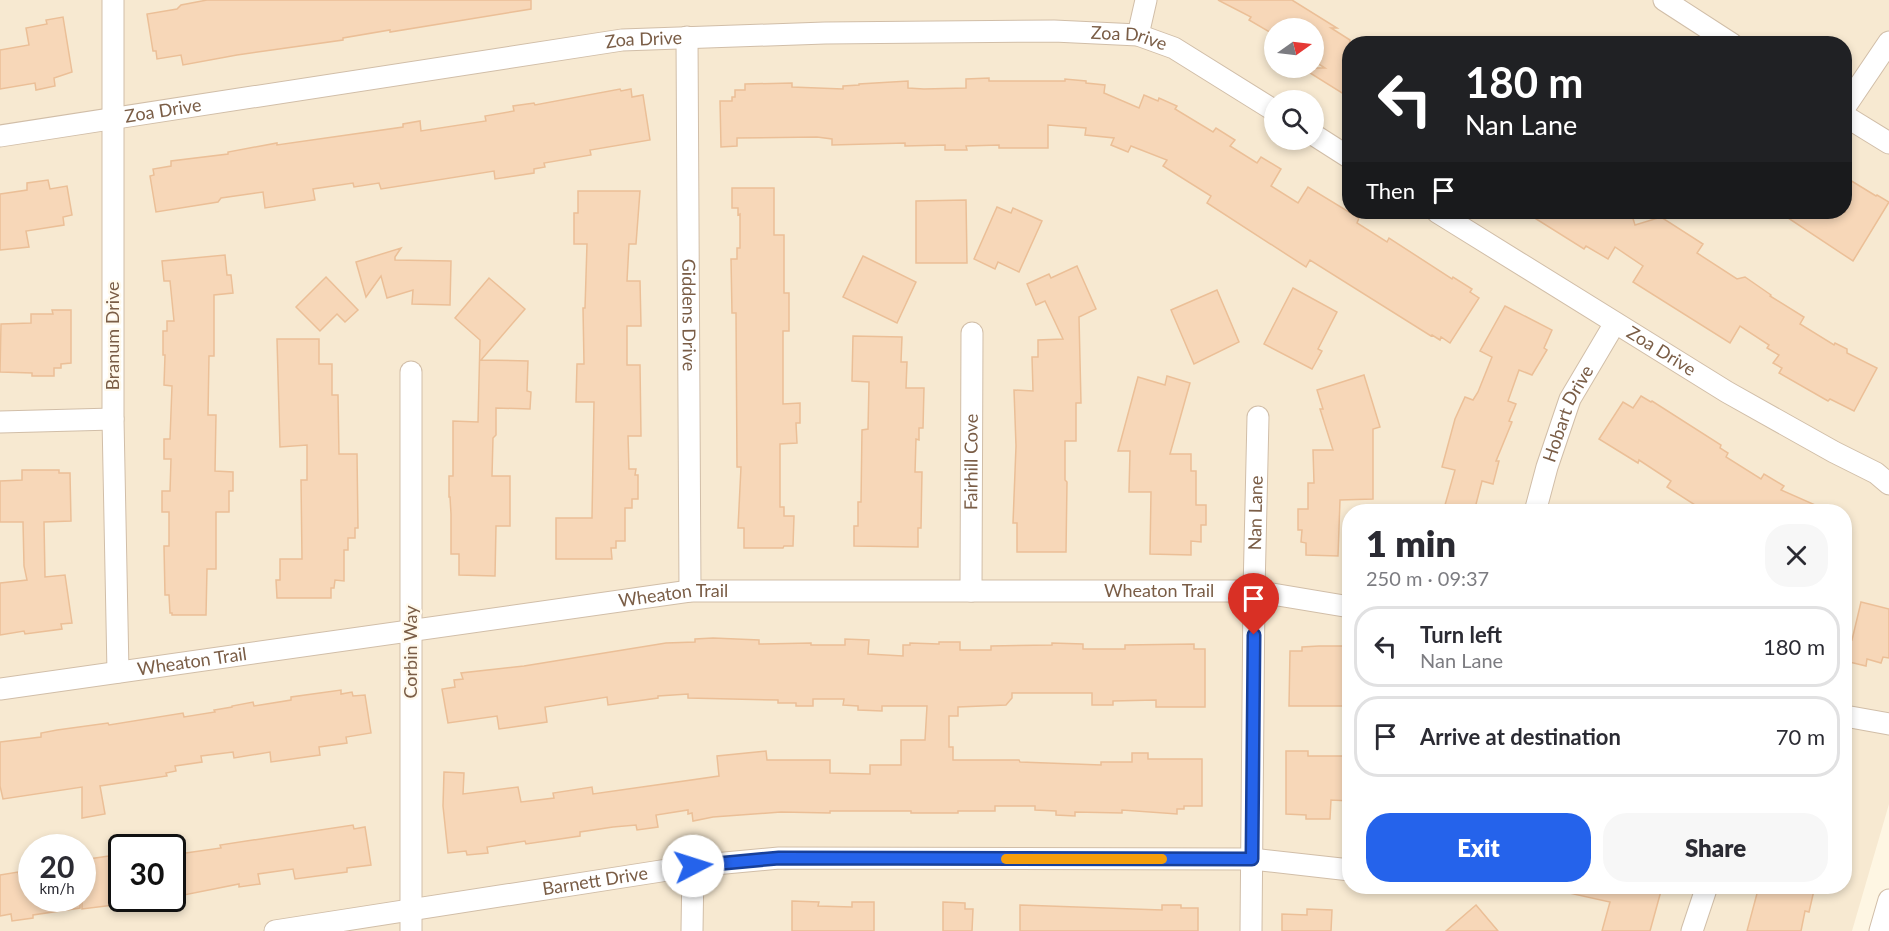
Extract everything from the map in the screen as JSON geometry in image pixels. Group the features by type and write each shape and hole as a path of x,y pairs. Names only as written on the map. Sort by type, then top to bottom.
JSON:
{"street":[{"name":"Branum Drive","path":"113,0 113,419 118,672"},
{"path":"1138,35 1146,0"},
{"path":"1664,0 1720,36"},
{"name":"Zoa Drive","path":"0,136 622,40 825,33 1043,31 1138,35 1174,48 1264,104"},
{"name":"Giddens Drive","path":"687,38 690,591"},
{"path":"1852,98 1889,42"},
{"path":"1852,120 1889,143"},
{"path":"1324,141 1342,153"},
{"name":"Zoa Drive","path":"1448,219 1727,392 1876,473 1889,484"},
{"name":"Hobart Drive","path":"1537,504 1570,399 1616,323"},
{"name":"Fairhill Cove","path":"971,591 972,333"},
{"name":"Corbin Way","path":"411,372 411,931"},
{"name":"Nan Lane","path":"1251,931 1258,417"},
{"path":"0,422 113,419"},
{"name":"Wheaton Trail","path":"0,689 690,591 1254,591 1342,607"},
{"path":"1852,717 1889,724"},
{"name":"Barnett Drive","path":"274,931 693,866 779,858 1252,859 1342,869"},
{"path":"692,931 693,866"},
{"path":"1692,931 1704,894"},
{"path":"1880,931 1889,900"}],"shaded area":[{"path":"0,0 1889,0 1889,804 1852,931 0,931"}],"building":[{"path":"207,0 531,0 531,9 183,65 181,55 157,59 156,51 153,51 147,14 177,9 181,5"},
{"path":"1218,0 1292,0 1321,18 1264,18 1264,29 1249,20 1251,17"},
{"path":"63,17 72,72 54,78 55,86 36,90 35,83 0,89 0,50 29,45 26,28 47,24 46,20"},
{"path":"1324,20 1337,28 1331,28 1344,36 1342,93 1318,78 1324,78"},
{"path":"966,79 1086,81 1086,83 1105,85 1104,93 1139,108 1144,95 1158,101 1159,98 1177,106 1175,109 1213,132 1216,128 1235,140 1230,146 1257,163 1261,157 1281,169 1271,186 1298,203 1308,187 1342,208 1342,219 1359,219 1357,223 1387,242 1389,238 1452,279 1453,277 1472,289 1470,292 1479,298 1450,343 1441,337 1440,340 1310,260 1306,267 1207,203 1211,196 1163,166 1167,160 1131,146 1128,152 1111,145 1114,138 1085,135 1086,128 1048,125 1048,148 999,148 999,145 966,146 967,150 945,150 945,145 905,146 905,143 832,145 832,139 817,137 737,138 737,146 721,147 720,101 732,101 732,97 735,97 735,90 745,90 745,84 792,83 792,87 843,89 843,86 859,84 908,81 908,88 924,89 966,88"},
{"path":"620,89 621,91 631,89 632,97 643,95 650,140 590,150 591,155 544,163 545,167 534,169 534,173 495,179 494,171 381,189 379,183 354,187 353,183 313,189 315,200 265,208 263,192 221,198 218,202 156,212 150,176 154,175 153,169 171,166 171,161 228,154 228,152 277,143 277,145 403,127 403,124 420,121 421,131 486,121 485,116 514,111 513,106 534,103 535,105"},
{"path":"48,180 50,189 67,186 72,215 63,217 64,225 26,231 29,247 0,250 0,194 27,190 27,183"},
{"path":"1852,181 1889,202 1853,261 1790,219 1852,219"},
{"path":"732,188 774,188 774,235 784,235 784,293 789,293 789,331 783,331 783,404 800,403 800,423 796,423 797,443 780,444 780,507 784,507 784,516 794,516 793,546 783,548 744,548 744,528 738,528 741,467 737,467 736,313 732,313 731,259 737,259 737,248 740,248 740,214 738,215 738,208 732,208"},
{"path":"578,191 640,191 636,244 629,244 627,281 640,281 641,326 627,326 627,365 640,365 641,436 628,436 629,469 636,469 635,475 638,475 638,499 632,499 632,508 625,508 625,541 616,541 616,548 611,548 612,559 556,559 556,518 592,518 594,402 576,402 577,364 584,364 583,308 585,308 587,244 574,244 574,213 578,213"},
{"path":"966,200 967,263 916,263 916,201"},
{"path":"997,207 1011,213 1013,208 1042,221 1019,272 998,262 995,269 974,259"},
{"path":"1536,219 1633,219 1635,225 1654,219 1664,219 1703,244 1697,253 1737,279 1745,277 1804,317 1800,324 1834,345 1835,343 1847,349 1847,353 1877,368 1854,411 1830,399 1828,401 1779,373 1782,368 1773,363 1779,355 1767,348 1769,345 1740,326 1730,343 1633,282 1643,266 1615,247 1608,259 1586,246 1584,249"},
{"path":"401,248 395,260 451,261 450,305 412,304 413,290 387,298 381,276 366,297 356,262"},
{"path":"225,255 227,275 231,275 233,293 214,295 214,356 209,356 208,415 216,415 215,471 233,472 233,491 229,491 229,512 216,512 216,569 207,569 206,615 172,615 169,595 165,595 164,546 169,546 169,512 162,512 162,491 170,491 171,459 164,459 164,439 170,439 172,386 164,385 163,331 167,331 167,321 174,321 170,281 164,281 162,261"},
{"path":"863,256 916,282 897,323 843,297"},
{"path":"1077,266 1096,309 1079,317 1081,403 1076,403 1076,441 1065,441 1066,552 1017,552 1017,523 1013,523 1016,446 1014,390 1033,391 1032,357 1038,357 1038,340 1063,339 1045,301 1036,305 1027,284 1049,274 1051,278"},
{"path":"326,277 358,310 345,322 337,314 320,331 296,307"},
{"path":"489,278 525,309 481,360 528,361 527,391 531,392 530,409 496,408 492,476 510,476 510,526 496,526 495,576 459,575 459,554 451,554 449,476 453,476 453,421 478,422 480,340 455,318"},
{"path":"1293,288 1337,312 1318,349 1322,351 1312,369 1264,344"},
{"path":"1217,290 1239,342 1194,364 1171,310"},
{"path":"1505,306 1552,330 1544,348 1547,350 1532,375 1519,370 1508,401 1516,404 1509,421 1512,422 1496,461 1499,461 1493,484 1482,481 1476,504 1445,504 1455,470 1442,467 1455,419 1465,397 1473,400 1478,392 1492,357 1480,351"},
{"path":"52,310 71,310 71,363 61,364 61,368 54,368 54,376 0,372 1,324 31,323 31,314 53,314"},
{"path":"853,336 902,337 901,362 907,362 906,388 924,388 923,428 919,428 919,440 916,439 915,472 922,472 921,528 918,528 918,547 854,546 854,526 858,526 858,502 861,502 862,430 868,429 869,382 852,381"},
{"path":"277,339 319,339 319,364 332,364 332,395 338,395 339,454 357,454 358,528 355,528 355,538 348,538 348,550 344,550 344,581 335,580 334,588 331,588 331,598 277,598 276,580 280,580 280,559 302,559 301,480 307,480 307,445 280,447"},
{"path":"1364,375 1380,427 1373,429 1373,499 1340,500 1338,556 1306,555 1306,543 1301,542 1302,530 1298,530 1298,509 1308,509 1308,483 1314,483 1313,450 1333,450 1320,409 1323,409 1317,390"},
{"path":"1167,376 1190,383 1170,454 1191,454 1191,471 1196,471 1196,505 1206,505 1206,525 1201,525 1201,542 1191,541 1191,555 1150,554 1151,492 1129,492 1130,451 1118,451 1138,377 1165,385"},
{"path":"1641,396 1652,401 1721,445 1720,448 1728,453 1726,457 1761,479 1764,474 1784,486 1781,490 1813,504 1694,504 1667,487 1671,481 1639,460 1638,463 1599,439 1623,402 1633,408"},
{"path":"22,470 59,470 59,473 70,473 71,521 44,522 45,577 65,575 72,623 61,624 62,629 0,635 0,583 27,580 24,566 23,522 0,522 0,481 22,480"},
{"path":"1861,602 1889,609 1889,658 1883,657 1881,663 1867,659 1866,666 1852,663 1852,640"},
{"path":"713,638 759,640 759,644 811,643 811,645 845,645 845,639 869,640 868,654 903,656 903,645 910,645 910,643 960,642 960,650 991,650 991,646 1052,645 1052,643 1083,644 1083,649 1125,649 1125,645 1194,644 1194,649 1205,649 1205,707 1156,707 1156,700 1113,701 1113,705 1092,705 1092,693 1012,693 1012,698 1006,705 958,707 958,716 949,716 949,747 953,747 953,760 1019,760 1020,762 1101,765 1101,762 1132,762 1132,753 1148,753 1148,759 1202,759 1202,806 1184,806 1184,809 1177,809 1177,814 1122,810 1122,813 1075,812 1075,816 1056,815 1056,811 1035,810 1035,806 995,806 995,811 958,811 958,813 781,812 713,817 693,821 692,813 688,814 688,810 656,815 658,827 637,830 636,825 613,827 580,832 580,836 487,847 488,853 467,855 466,851 448,853 443,806 444,772 464,773 463,794 518,787 521,802 554,798 553,793 592,787 593,794 719,776 717,756 766,751 767,760 830,760 830,773 870,774 870,765 901,765 901,740 925,740 927,706 882,706 882,711 858,710 858,706 843,705 844,699 813,699 813,706 796,706 796,703 778,703 778,700 688,698 688,694 658,696 658,698 608,705 607,697 545,707 547,722 499,729 497,716 448,723 442,689 455,687 454,680 463,679 461,673"},
{"path":"1342,646 1342,706 1289,706 1290,651 1302,651 1302,647"},
{"path":"341,690 341,694 352,692 353,696 365,695 371,733 346,737 347,743 319,747 320,755 271,762 270,752 234,758 233,752 201,756 202,762 175,766 176,771 166,773 167,776 100,786 105,814 82,818 82,787 3,799 0,786 0,742 41,737 41,733 57,730 108,723 109,725 183,713 184,717 253,702 254,706 291,700 291,697"},
{"path":"1286,751 1308,751 1308,756 1342,756 1342,801 1331,800 1330,819 1306,819 1306,815 1286,814"},
{"path":"353,825 354,829 365,827 371,865 347,868 347,872 295,879 293,869 258,874 260,884 239,887 239,884 186,895 186,853 221,848 220,845"},
{"path":"108,856 108,906 96,907 96,858"},
{"path":"18,872 18,912 53,912 12,921 11,914 0,916 0,875"},
{"path":"1574,894 1660,894 1650,931 1602,931 1610,902"},
{"path":"1757,894 1813,894 1809,912 1805,911 1801,931 1747,931"},
{"path":"792,901 819,902 818,906 852,907 852,902 874,902 874,931 792,931"},
{"path":"943,902 965,903 965,909 973,909 972,931 943,931"},
{"path":"1020,905 1162,910 1162,905 1181,905 1181,908 1198,908 1198,931 1020,931"},
{"path":"1476,905 1498,931 1446,931"},
{"path":"1307,909 1332,910 1331,931 1282,931 1282,914 1307,915"}],"slow traffic":[{"path":"1006,859 1162,859"}],"route":[{"path":"693,866 779,858 1252,859 1254,635"}]}
